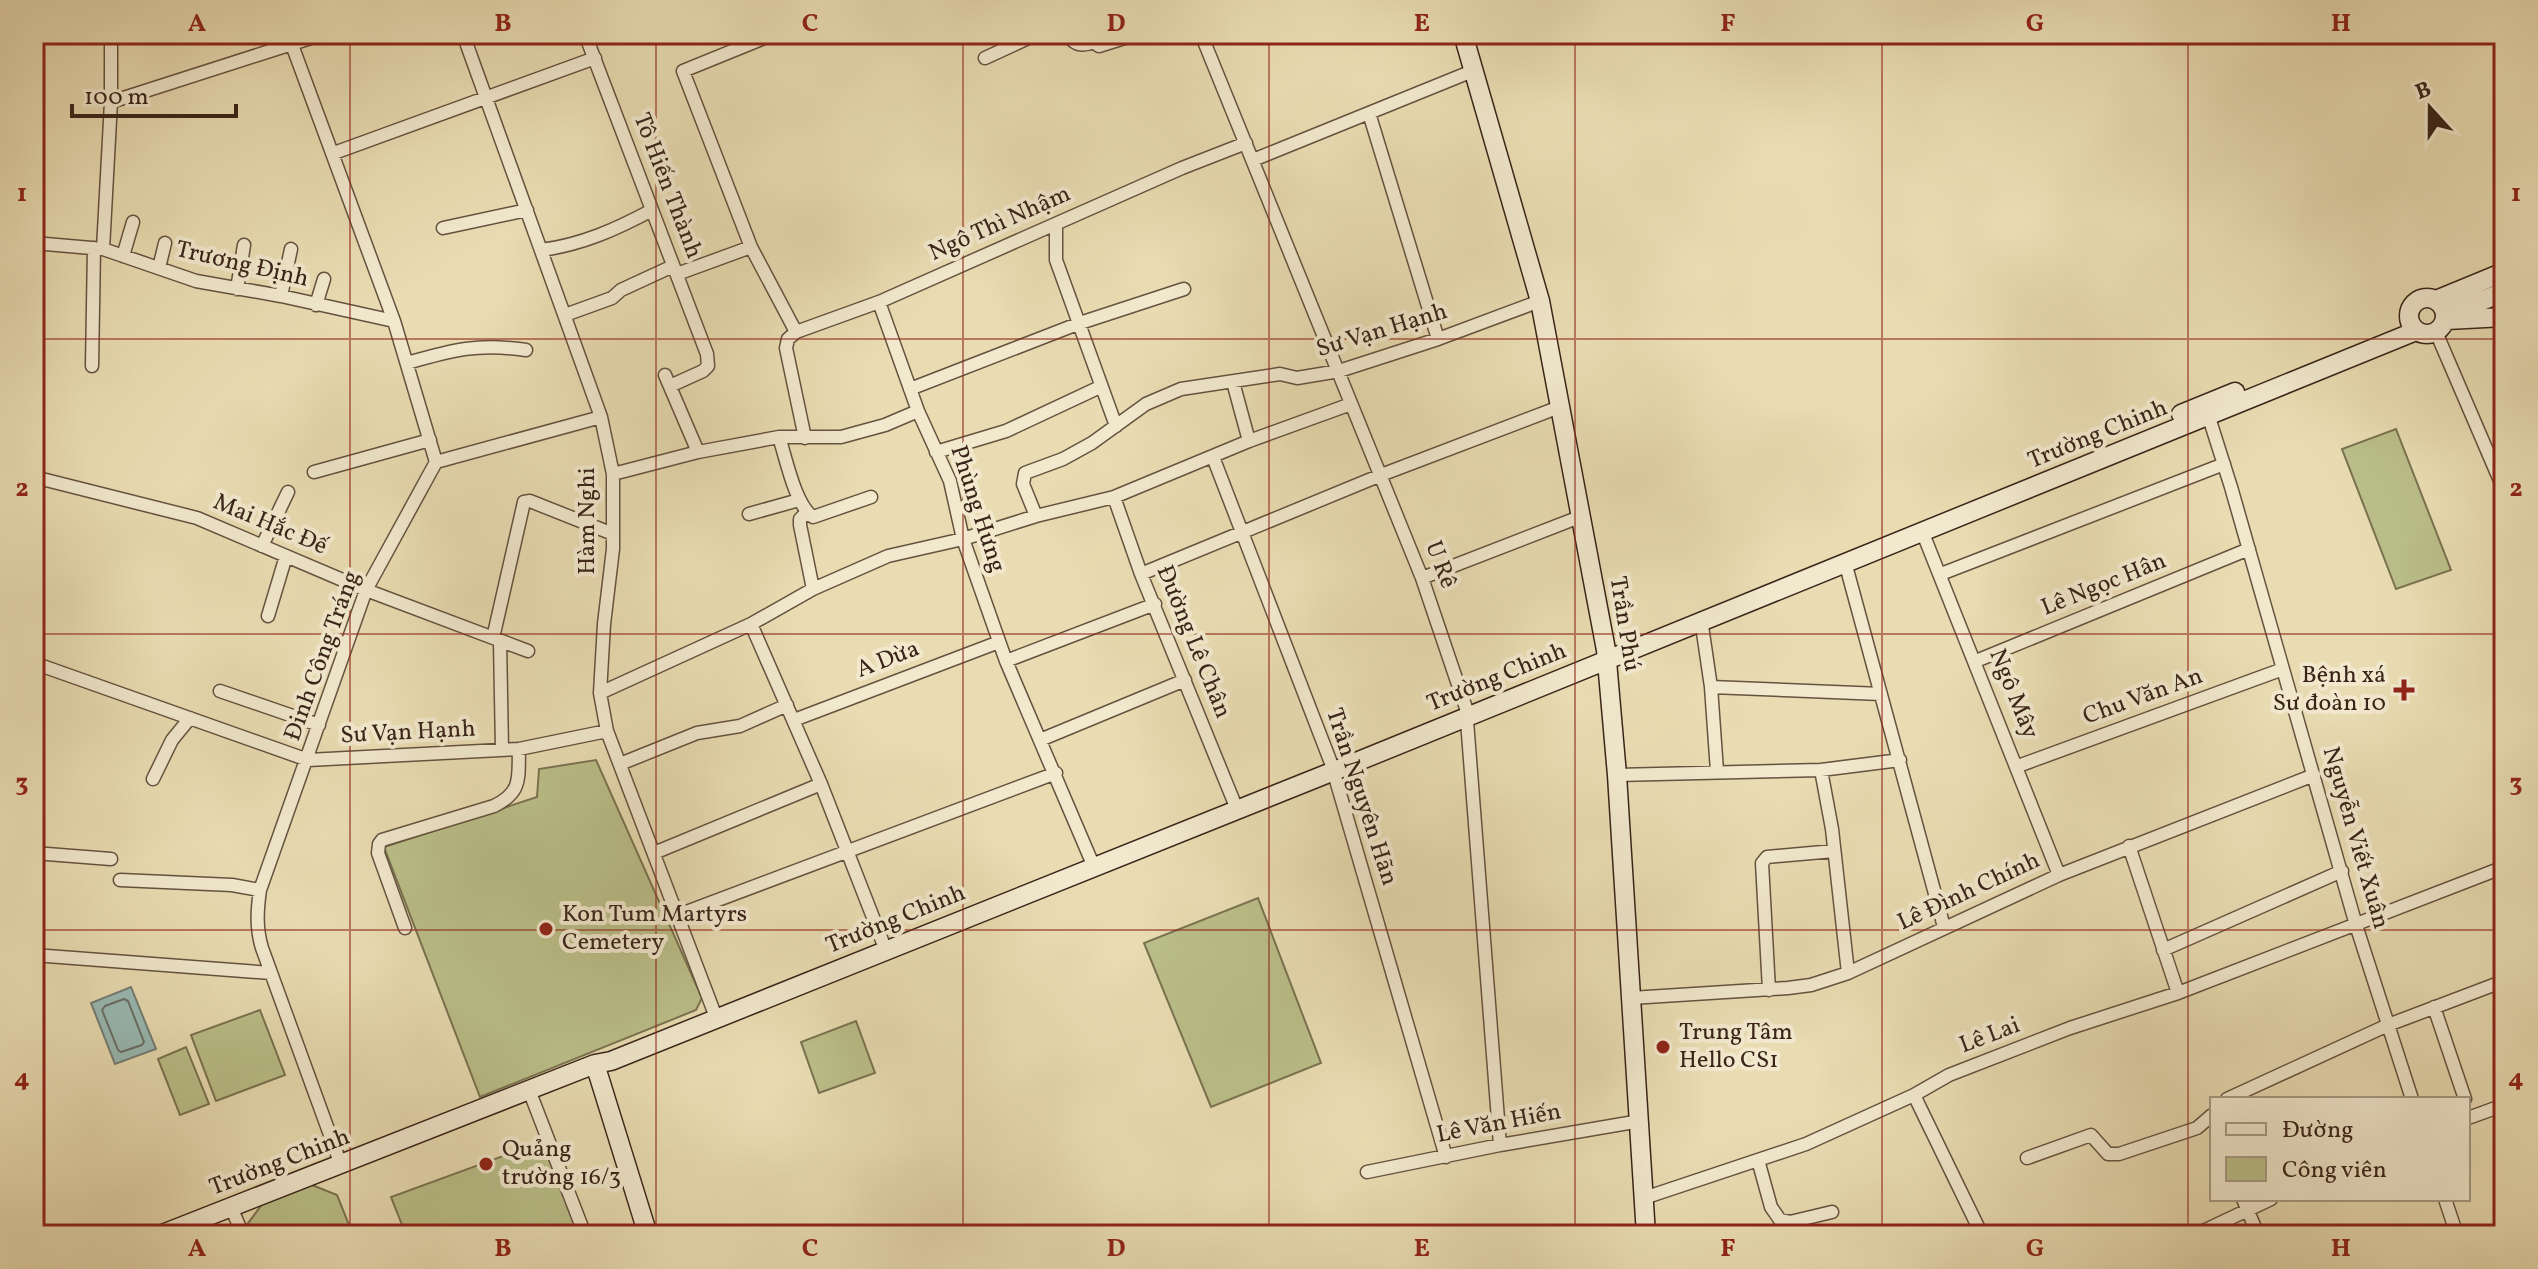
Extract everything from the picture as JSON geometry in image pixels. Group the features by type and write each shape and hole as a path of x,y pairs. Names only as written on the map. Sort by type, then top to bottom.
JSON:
{"street":[{"path":"92,366 98,248 111,102 111,34"},
{"path":"111,102 290,40 323,34"},
{"name":"Hàm Nghi","path":"463,34 601,417 613,474 613,534 600,693 607,731 714,1012"},
{"name":"Tô Hiến Thành","path":"585,34 707,354 708,366 703,371 668,380 698,452"},
{"path":"774,34 683,71 751,247 796,332 788,339 786,348 805,438"},
{"path":"985,58 1037,34"},
{"path":"1065,34 1075,44 1085,46 1090,38 1099,46 1107,46 1137,34"},
{"name":"U Rê","path":"1201,34 1422,578 1467,712 1500,1145"},
{"name":"Trần Phú","path":"1463,34 1540,301 1606,654 1617,775 1646,1235"},
{"path":"290,40 394,321 436,462 601,417"},
{"path":"334,153 595,58"},
{"path":"1253,160 1475,70"},
{"path":"1369,113 1438,339"},
{"name":"Ngô Thì Nhậm","path":"796,332 879,302 1182,168 1246,143"},
{"path":"443,228 527,210"},
{"path":"541,250 587,240 652,210"},
{"path":"123,256 133,222"},
{"path":"1056,224 1056,260 1116,426"},
{"name":"Trương Định","path":"34,243 98,248 196,281 394,321"},
{"path":"159,268 165,243"},
{"path":"237,289 244,245"},
{"path":"565,315 675,270 751,247"},
{"path":"281,296 291,249"},
{"path":"2504,272 2440,317 2427,334 2412,326 2410,309 2418,300 2440,317 2504,490"},
{"path":"316,305 324,279"},
{"path":"910,389 1080,323 1184,289"},
{"path":"2440,317 2504,292"},
{"name":"Sư Vạn Hạnh","path":"1036,516 1023,484 1025,473 1063,459 1146,404 1181,389 1280,374 1297,378 1339,371 1540,301"},
{"path":"613,474 698,452 779,437 841,437 885,425 918,411 879,302"},
{"path":"2440,317 2504,317"},
{"name":"Trường Chinh","path":"160,1235 595,1064 611,1061 2412,326"},
{"path":"407,363 472,346 495,345 526,350"},
{"path":"1233,382 1249,441"},
{"path":"936,452 1006,431 1100,387"},
{"path":"600,693 751,624 813,589 888,556 963,539 1036,516 1114,497 1249,441 1351,404"},
{"path":"1141,574 1381,475 1562,406"},
{"name":"Trường Chinh","path":"1606,654 1922,531 2206,410"},
{"name":"Nguyễn Viết Xuân","path":"2206,410 2249,549 2356,925 2411,1097"},
{"name":"Phùng Hưng","path":"918,411 950,481 963,539 1006,661 1093,864"},
{"path":"779,437 806,513 813,517 871,497"},
{"path":"314,472 430,440"},
{"name":"Trần Nguyên Hãn","path":"1213,457 1332,767 1446,1157"},
{"name":"Đinh Công Tráng","path":"341,1165 257,931 260,890 366,590 436,462"},
{"path":"1941,574 2224,464"},
{"name":"Mai Hắc Đế","path":"34,477 197,518 366,590 528,651"},
{"path":"262,546 288,492"},
{"name":"Đường Lê Chân","path":"1114,497 1141,574 1234,802"},
{"path":"749,514 799,500"},
{"path":"502,750 497,640 524,502 530,501 613,534"},
{"path":"806,513 800,519 800,525 813,589"},
{"path":"1422,578 1582,516"},
{"name":"Ngô Mây","path":"1922,531 2059,875"},
{"name":"Lê Ngọc Hân","path":"1976,661 2249,549"},
{"path":"268,616 286,556"},
{"path":"1845,562 1944,927"},
{"path":"1006,661 1155,604"},
{"path":"1701,619 1711,687 1717,771"},
{"path":"751,624 849,851 883,943"},
{"name":"A Dừa","path":"794,720 999,642"},
{"name":"Sư Vạn Hạnh","path":"34,663 308,760 519,749 607,731"},
{"name":"Chu Văn An","path":"2018,766 2283,669"},
{"path":"1040,740 1185,680"},
{"path":"1711,687 1881,694"},
{"path":"220,691 319,725"},
{"path":"620,764 697,733 740,726 787,705"},
{"path":"153,779 172,740 190,718"},
{"path":"405,928 378,853 379,844 382,840 494,806 509,798 517,787 519,749"},
{"path":"1617,775 1821,770 1900,760"},
{"name":"Trường Chinh","path":"595,1064 608,1053 883,943 1093,864 1234,802 1332,767"},
{"path":"1821,770 1829,808 1848,973"},
{"path":"678,915 1056,773"},
{"name":"Lê Đình Chính","path":"1631,998 1769,990 1811,985 1848,973 2059,875 2314,775"},
{"path":"654,853 821,784"},
{"path":"2129,846 2178,993"},
{"path":"1769,990 1762,863 1767,857 1834,851"},
{"path":"34,853 111,859"},
{"name":"Lê Lai","path":"1644,1198 1806,1144 1914,1095 1949,1075 2070,1028 2178,993 2504,867"},
{"path":"2163,950 2342,871"},
{"path":"120,880 232,885 260,890"},
{"path":"34,955 271,973"},
{"path":"2231,1097 2388,1025 2504,981"},
{"path":"2434,1007 2464,1097"},
{"path":"595,1064 648,1235"},
{"path":"529,1090 585,1235"},
{"path":"1914,1095 1982,1235"},
{"path":"2470,1114 2504,1105"},
{"path":"2027,1158 2091,1135 2108,1154 2119,1154 2197,1128 2210,1119"},
{"name":"Lê Văn Hiến","path":"1367,1172 1640,1121"},
{"path":"1758,1160 1771,1207 1780,1220 1790,1222 1832,1212"},
{"path":"2446,1201 2457,1235"},
{"path":"2195,1235 2245,1204 2258,1235"},
{"path":"231,1207 243,1235"}],"green space":[{"path":"2396,429 2451,570 2396,589 2342,449"},
{"path":"596,760 702,998 696,1010 480,1097 384,847 537,797 539,769"},
{"path":"1258,898 1321,1063 1211,1107 1144,943"},
{"path":"260,1010 285,1075 216,1101 191,1035"},
{"path":"856,1021 875,1073 819,1093 801,1042"},
{"path":"186,1047 209,1104 180,1115 158,1059"},
{"path":"547,1140 583,1231 571,1235 406,1235 391,1197"},
{"path":"312,1185 337,1195 353,1235 250,1235 246,1226 263,1203"}],"water":[{"path":"131,987 156,1049 115,1064 91,1003"}],"place":[{"name":"Bệnh xá Sư đoàn 10","path":"2404,690"},
{"name":"Kon Tum Martyrs Cemetery","path":"546,929"},
{"name":"Trung Tâm Hello CS1","path":"1663,1047"},
{"name":"Quảng trường 16/3","path":"486,1164"}]}
